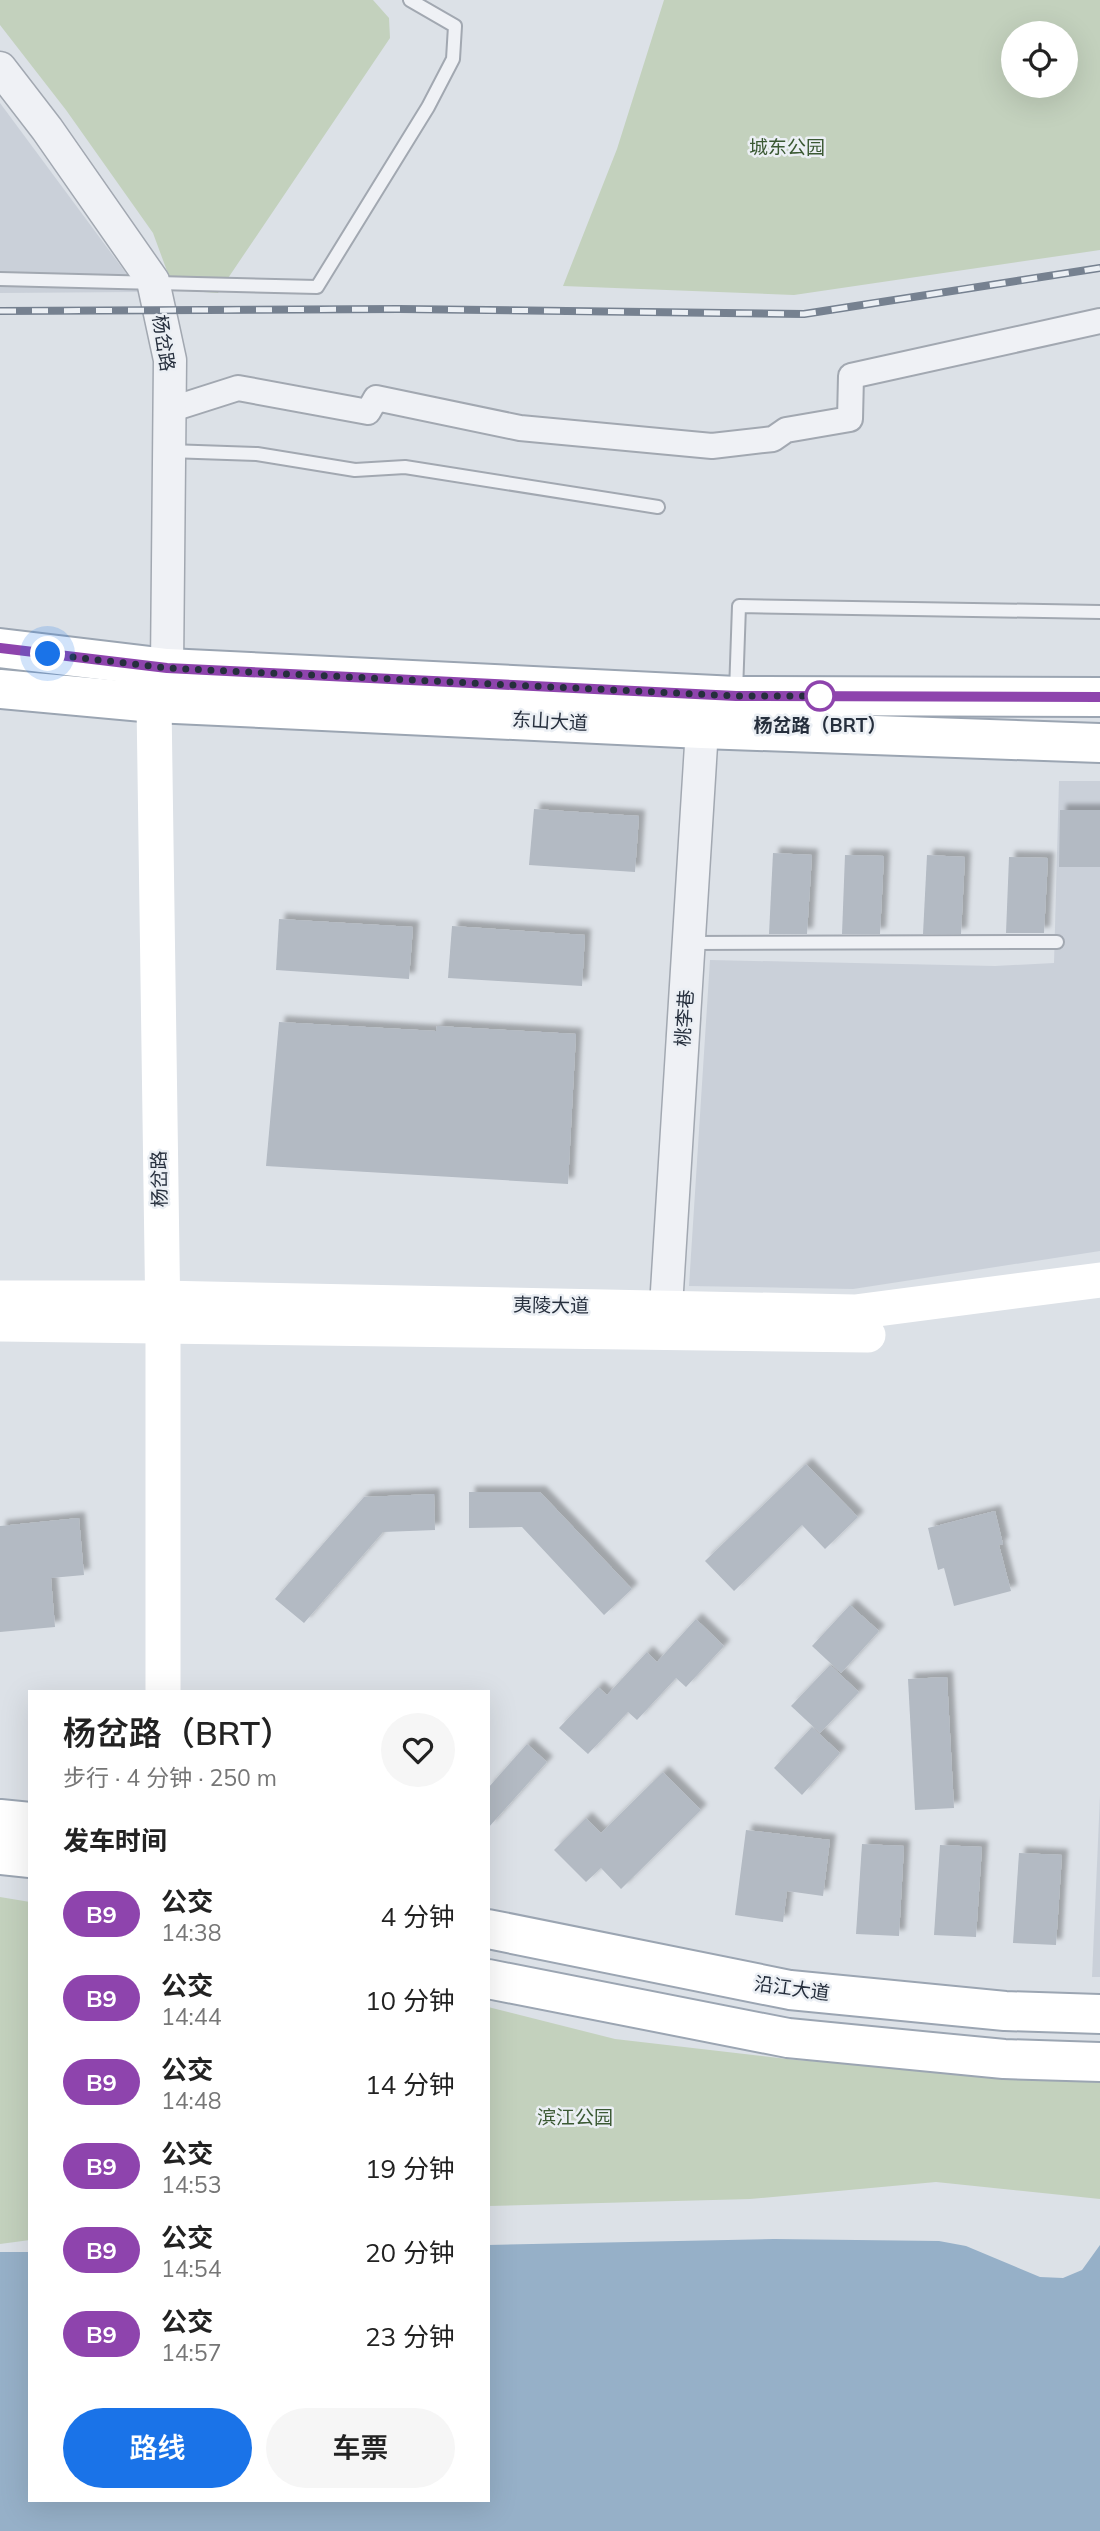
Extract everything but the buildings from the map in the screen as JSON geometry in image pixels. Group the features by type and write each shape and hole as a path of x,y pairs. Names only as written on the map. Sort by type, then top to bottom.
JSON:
{"main road":[{"name":"东山大道","path":"0,648 166,691 702,729 1100,743"},
{"name":"东山大道","path":"0,688 1100,697"},
{"name":"杨岔路","path":"166,691 172,1312 187,1690"},
{"name":"夷陵大道","path":"0,1324 172,1312 666,1307 855,1312 1100,1280"},
{"name":"夷陵大道","path":"0,1298 172,1312 856,1336 1100,1305"},
{"name":"杨岔路","path":"163,1690 172,1312"},
{"path":"0,1819 28,1822"},
{"path":"0,1855 28,1858"},
{"name":"沿江大道","path":"490,1929 790,1990 1005,2011 1100,2014"},
{"path":"490,1979 788,2038 1004,2059 1100,2062"}],"street":[{"name":"杨岔路","path":"0,68 47,128 153,281 170,360 166,691"},
{"path":"169,410 238,388 368,412 376,398 520,428 712,446 773,439 786,430 850,419 851,376 1100,321"},
{"name":"桃李巷","path":"666,1307 702,729"}],"lane":[{"path":"0,279 317,287 428,107 453,59 455,26 410,0"},
{"path":"169,451 257,454 355,470 405,467 658,507"},
{"path":"736,696 739,606 1100,611"},
{"path":"688,943 1056,942"}],"shaded area":[{"path":"0,103 140,292 0,293"},
{"path":"1059,781 1100,781 1100,1251 853,1289 689,1286 710,960 995,966 1054,963"},
{"path":"1100,1796 1100,1977 1092,1977"}],"green space":[{"path":"0,0 373,0 389,18 390,38 218,293 174,290 153,233 66,110 0,25"},
{"name":"城东公园","path":"664,0 1100,0 1100,250 794,295 563,286 617,149"},
{"path":"0,1897 28,1902 28,2240 0,2244"},
{"name":"滨江公园","path":"490,2008 615,2039 796,2060 1100,2081 1100,2199 936,2182 750,2199 490,2206"}],"water":[{"path":"774,2239 939,2241 966,2246 1040,2277 1063,2278 1082,2270 1100,2245 1100,2531 0,2531 0,2252 28,2252 28,2502 490,2502 490,2245"}],"railway":[{"path":"0,311 399,309 804,314 1100,268"}],"bus line":[{"name":"B9","path":"0,648 167,668 736,696 1100,697"}],"place":[{"name":"杨岔路（BRT）","path":"820,696"}],"route":[{"path":"48,654 167,668 736,696 820,696"}]}
